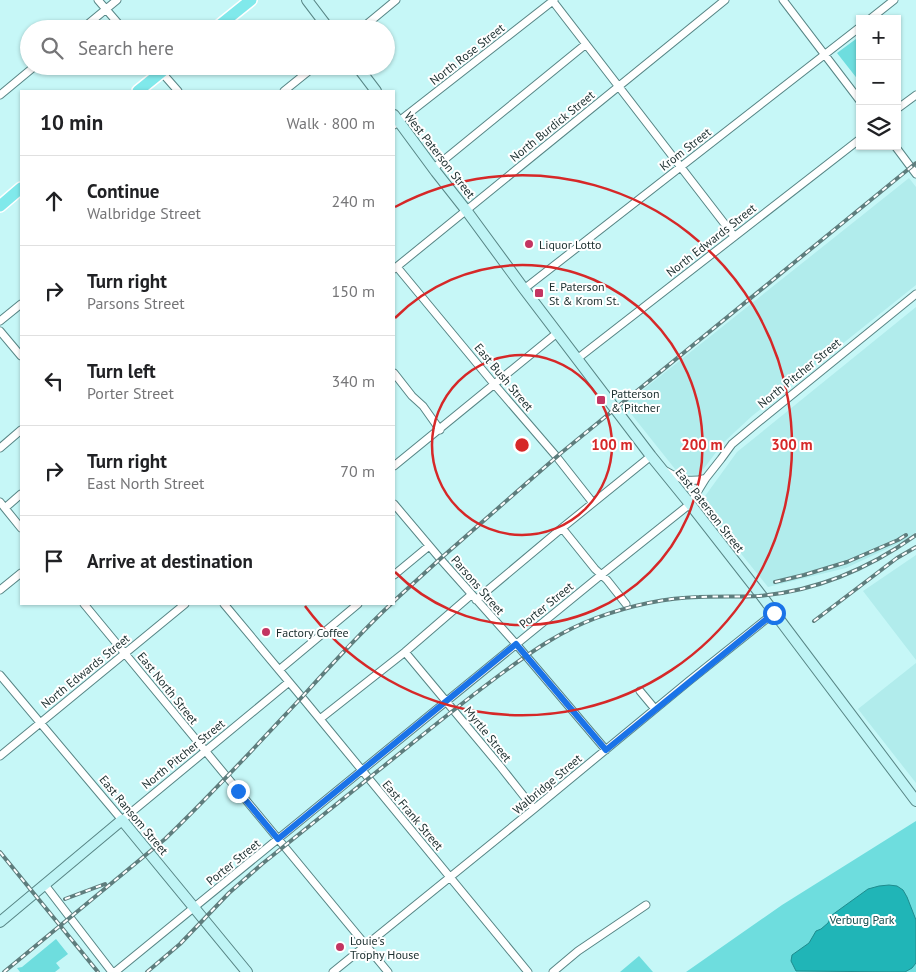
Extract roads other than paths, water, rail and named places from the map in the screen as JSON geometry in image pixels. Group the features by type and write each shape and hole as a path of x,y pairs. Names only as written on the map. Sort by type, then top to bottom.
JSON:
{"main road":[{"path":"226,20 250,0"},
{"path":"139,90 155,75"},
{"path":"0,206 20,189"}],"street":[{"path":"98,0 114,20"},
{"path":"93,20 117,0"},
{"path":"307,0 322,20"},
{"path":"372,20 396,0"},
{"path":"553,0 734,236"},
{"name":"North Rose Street","path":"395,121 553,0"},
{"name":"North Burdick Street","path":"395,268 725,0"},
{"path":"783,0 856,96"},
{"path":"875,15 894,0"},
{"name":"Krom Street","path":"524,289 856,30"},
{"path":"434,168 586,44"},
{"path":"0,95 24,75"},
{"path":"167,75 177,90"},
{"path":"285,90 304,75"},
{"path":"364,75 375,90"},
{"path":"901,106 916,95"},
{"name":"West Paterson Street","path":"395,121 466,210"},
{"name":"North Edwards Street","path":"577,359 856,142"},
{"path":"897,150 916,174"},
{"name":"East Paterson Street","path":"466,210 651,456 914,795"},
{"name":"East Bush Street","path":"395,268 557,457 593,503"},
{"name":"North Pitcher Street","path":"690,504 706,478 732,444 916,294"},
{"path":"0,321 20,305"},
{"path":"0,331 20,355"},
{"path":"395,465 557,333"},
{"path":"395,374 440,430"},
{"path":"0,448 20,431"},
{"path":"320,719 651,456"},
{"path":"661,468 678,479 694,481 706,478"},
{"path":"20,495 2,505 20,527"},
{"name":"Porter Street","path":"114,972 690,504"},
{"name":"Parsons Street","path":"395,505 606,750"},
{"path":"562,528 626,604"},
{"path":"395,574 429,546"},
{"path":"0,590 20,574"},
{"name":"East North Street","path":"85,605 388,972"},
{"name":"North Edwards Street","path":"0,756 184,605"},
{"name":"East Frank Street","path":"225,605 528,972"},
{"path":"279,670 357,605"},
{"name":"Walbridge Street","path":"333,972 774,613"},
{"name":"Myrtle Street","path":"405,652 447,701 534,810"},
{"name":"East Ransom Street","path":"0,675 247,972"},
{"name":"North Pitcher Street","path":"0,922 289,682"},
{"path":"640,691 655,710"},
{"path":"45,885 114,972"},
{"path":"553,972 578,951 646,905"}],"railway":[{"path":"395,600 561,453 916,163"},
{"path":"775,582 847,562 906,535"},
{"path":"147,972 180,944 229,893 262,864 476,692 559,635 596,618 646,603 686,598 759,596 801,589 842,576 880,558 916,535"},
{"path":"814,621 897,558 916,547"},
{"path":"4,972 165,839 390,605"},
{"path":"0,852 98,972"},
{"path":"65,899 105,884"}],"place":[{"name":"Liquor Lotto","path":"529,244"},
{"name":"E. Paterson St & Krom St.","path":"539,293"},
{"name":"Patterson & Pitcher","path":"601,400"},
{"name":"Factory Coffee","path":"266,632"},
{"name":"Louie's Trophy House","path":"340,947"}],"park label":[{"name":"Verburg Park","path":"862,919"}]}
